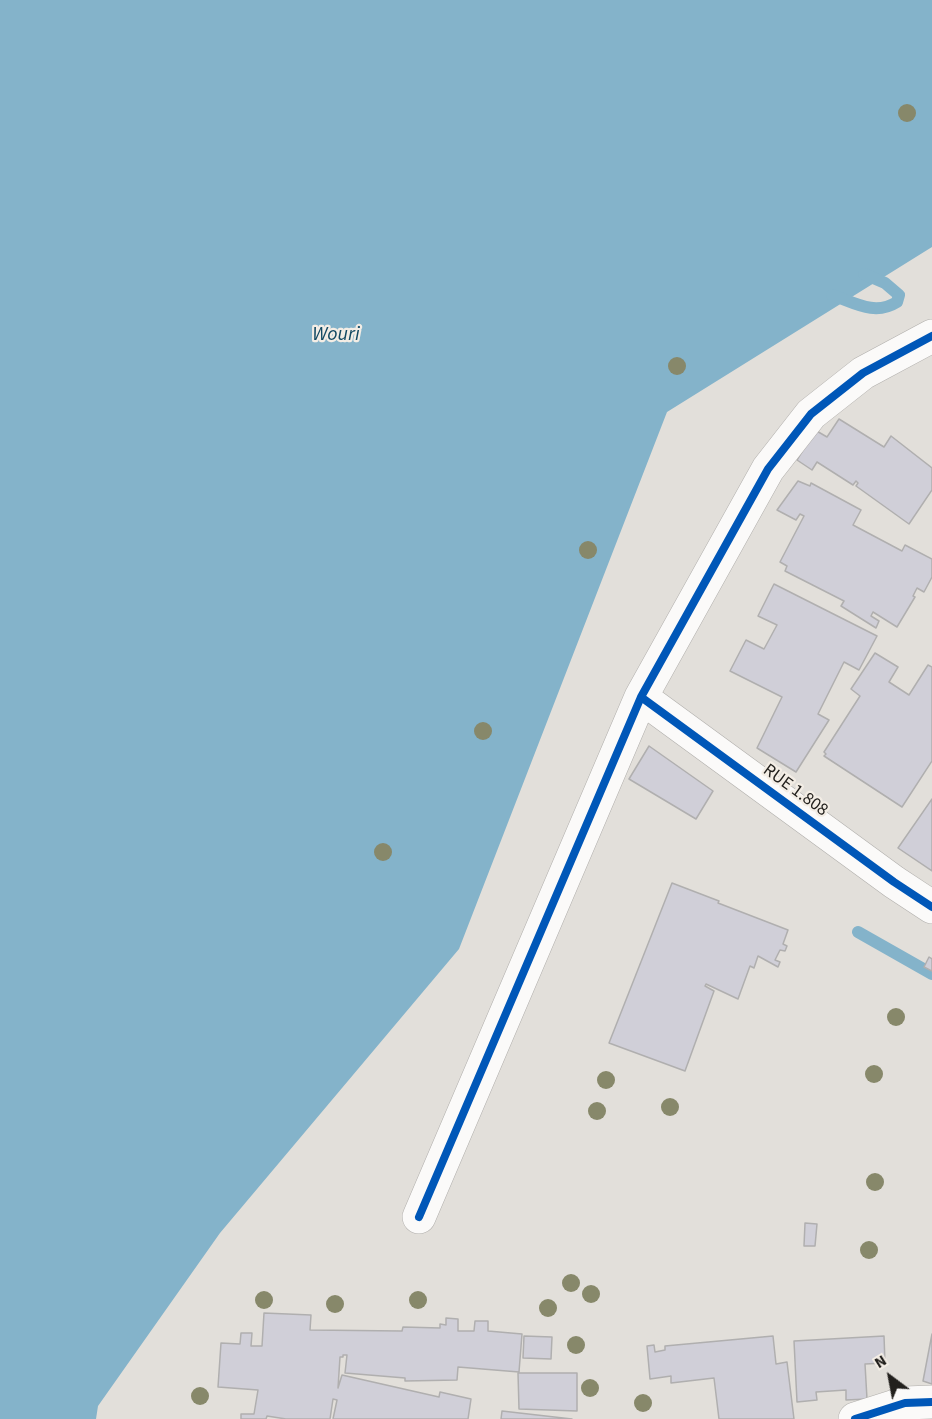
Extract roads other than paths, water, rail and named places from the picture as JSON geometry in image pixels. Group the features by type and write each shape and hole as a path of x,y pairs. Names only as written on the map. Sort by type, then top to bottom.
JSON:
{"street":[{"path":"419,1217 641,697 768,469 811,414 863,373 932,336"},
{"name":"RUE 1.808","path":"641,697 894,882 932,907"},
{"path":"855,1419 905,1403 932,1402"}],"water":[{"name":"Wouri","path":"0,0 932,0 932,247 667,412 459,949 220,1233 98,1406 96,1419 0,1419"}],"waterway":[{"path":"832,295 873,308 881,308 897,302 899,295 885,283 864,274"},
{"path":"858,932 932,974"}]}
